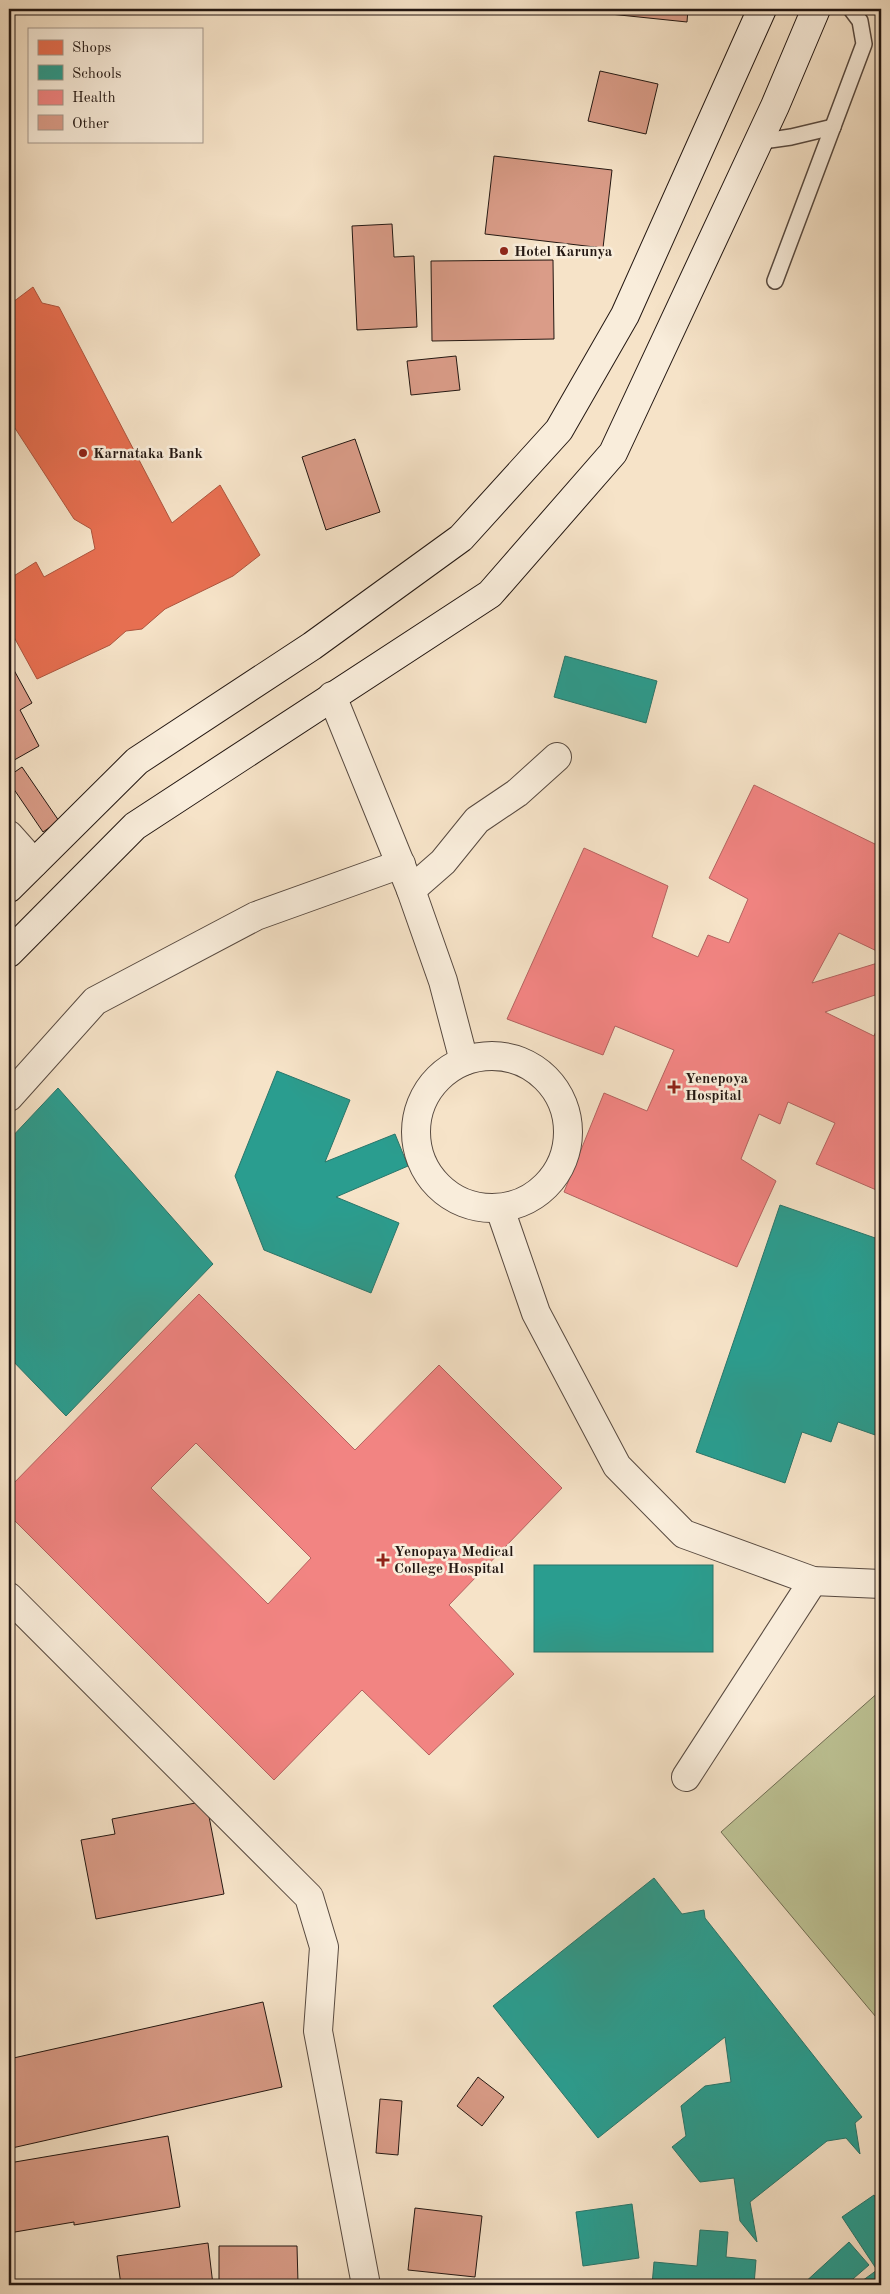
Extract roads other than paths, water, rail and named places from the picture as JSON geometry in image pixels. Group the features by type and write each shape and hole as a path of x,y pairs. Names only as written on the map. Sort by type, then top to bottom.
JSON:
{"street":[{"path":"9,888 137,760 312,646 461,538 559,430 624,315 762,9"},
{"path":"9,953 135,826 490,594 613,453 758,142 816,9"},
{"path":"332,696 401,864 442,980 464,1062"},
{"path":"410,890 443,862 477,820 517,793 558,757"},
{"path":"9,835 34,863"},
{"path":"9,1097 95,1002 256,916 401,864"},
{"path":"477,1056 504,1056 529,1065 548,1080 561,1100 568,1124 566,1148 558,1170 543,1190 523,1203 500,1209 476,1208 453,1199 433,1182 420,1159 415,1132 420,1106 432,1083 453,1066 464,1062 477,1056"},
{"path":"500,1209 536,1313 617,1466 684,1534 813,1581 881,1584"},
{"path":"686,1777 813,1581"},
{"path":"9,1597 309,1897 324,1947 318,2032 366,2285"}],"lane":[{"path":"775,282 864,44 860,21 851,9"},
{"path":"758,142 791,137 833,127"}],"place":[{"name":"Hotel Karunya","path":"504,251"},
{"name":"Karnataka Bank","path":"83,453"},
{"name":"Yenepoya Hospital","path":"674,1087"},
{"name":"Yenopaya Medical College Hospital","path":"383,1560"}]}
